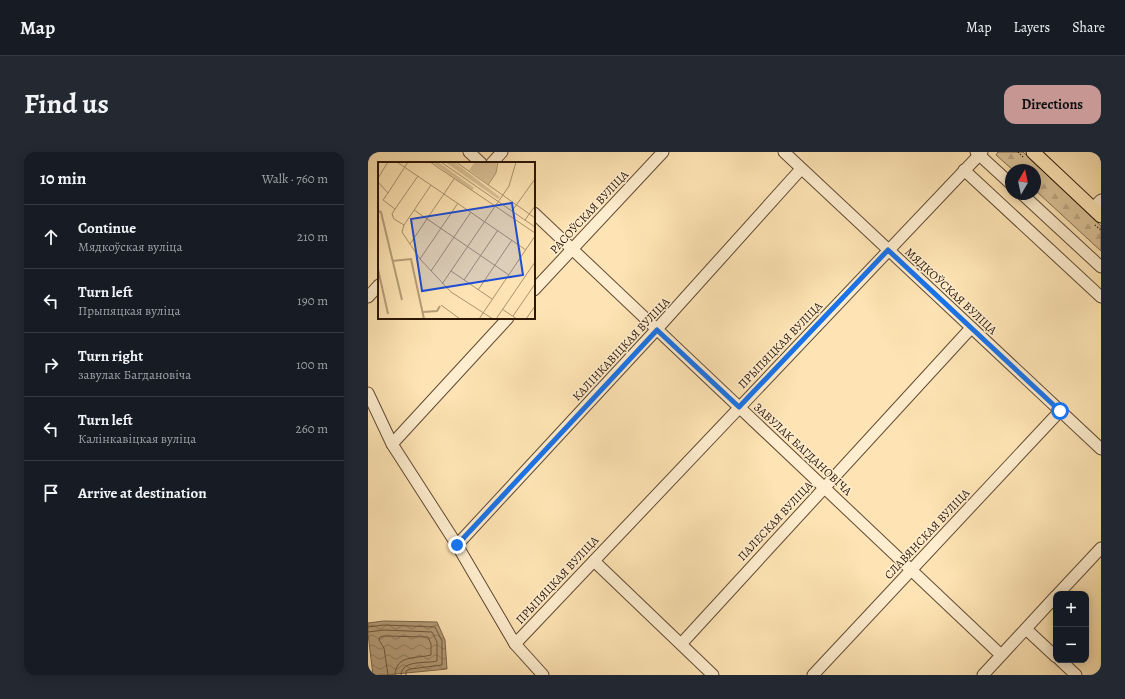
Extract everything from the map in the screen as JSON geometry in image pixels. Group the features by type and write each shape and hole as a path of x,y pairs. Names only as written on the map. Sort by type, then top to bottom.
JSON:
{"main road":[{"path":"1033,152 1098,208"}],"street":[{"path":"469,152 480,162"},
{"path":"493,162 502,152"},
{"name":"РАСОЎСКАЯ ВУЛІЦА","path":"535,289 663,152"},
{"name":"МЯДКОЎСКАЯ ВУЛІЦА","path":"784,152 1101,449"},
{"path":"979,153 1005,178"},
{"name":"ПРЫПЯЦКАЯ ВУЛІЦА","path":"515,644 979,153"},
{"name":"КАЛІНКАВІЦКАЯ ВУЛІЦА","path":"457,545 657,330 801,168"},
{"path":"964,170 1101,297"},
{"path":"1028,200 1101,267"},
{"name":"ЗАВУЛАК БАГДАНОВІЧА","path":"535,214 1001,655"},
{"path":"368,297 378,286"},
{"path":"392,444 507,319"},
{"name":"ПАЛЕСКАЯ ВУЛІЦА","path":"680,644 971,328"},
{"path":"368,393 392,444 457,545 515,644 543,675"},
{"name":"СЛАВЯНСКАЯ ВУЛІЦА","path":"813,675 1060,411"},
{"path":"1061,591 1101,548"},
{"path":"594,561 713,675"},
{"path":"983,675 1053,599"},
{"path":"1026,629 1053,654"},
{"path":"1063,663 1076,675"}],"green space":[{"path":"998,152 1023,152 1036,164 1006,164 996,155"},
{"path":"1041,169 1101,226 1101,251 1041,196"}],"water":[{"path":"384,621 437,622 445,640 447,669 373,675 368,623"}],"route":[{"path":"457,545 657,330 739,407 888,250 1060,411"}]}
